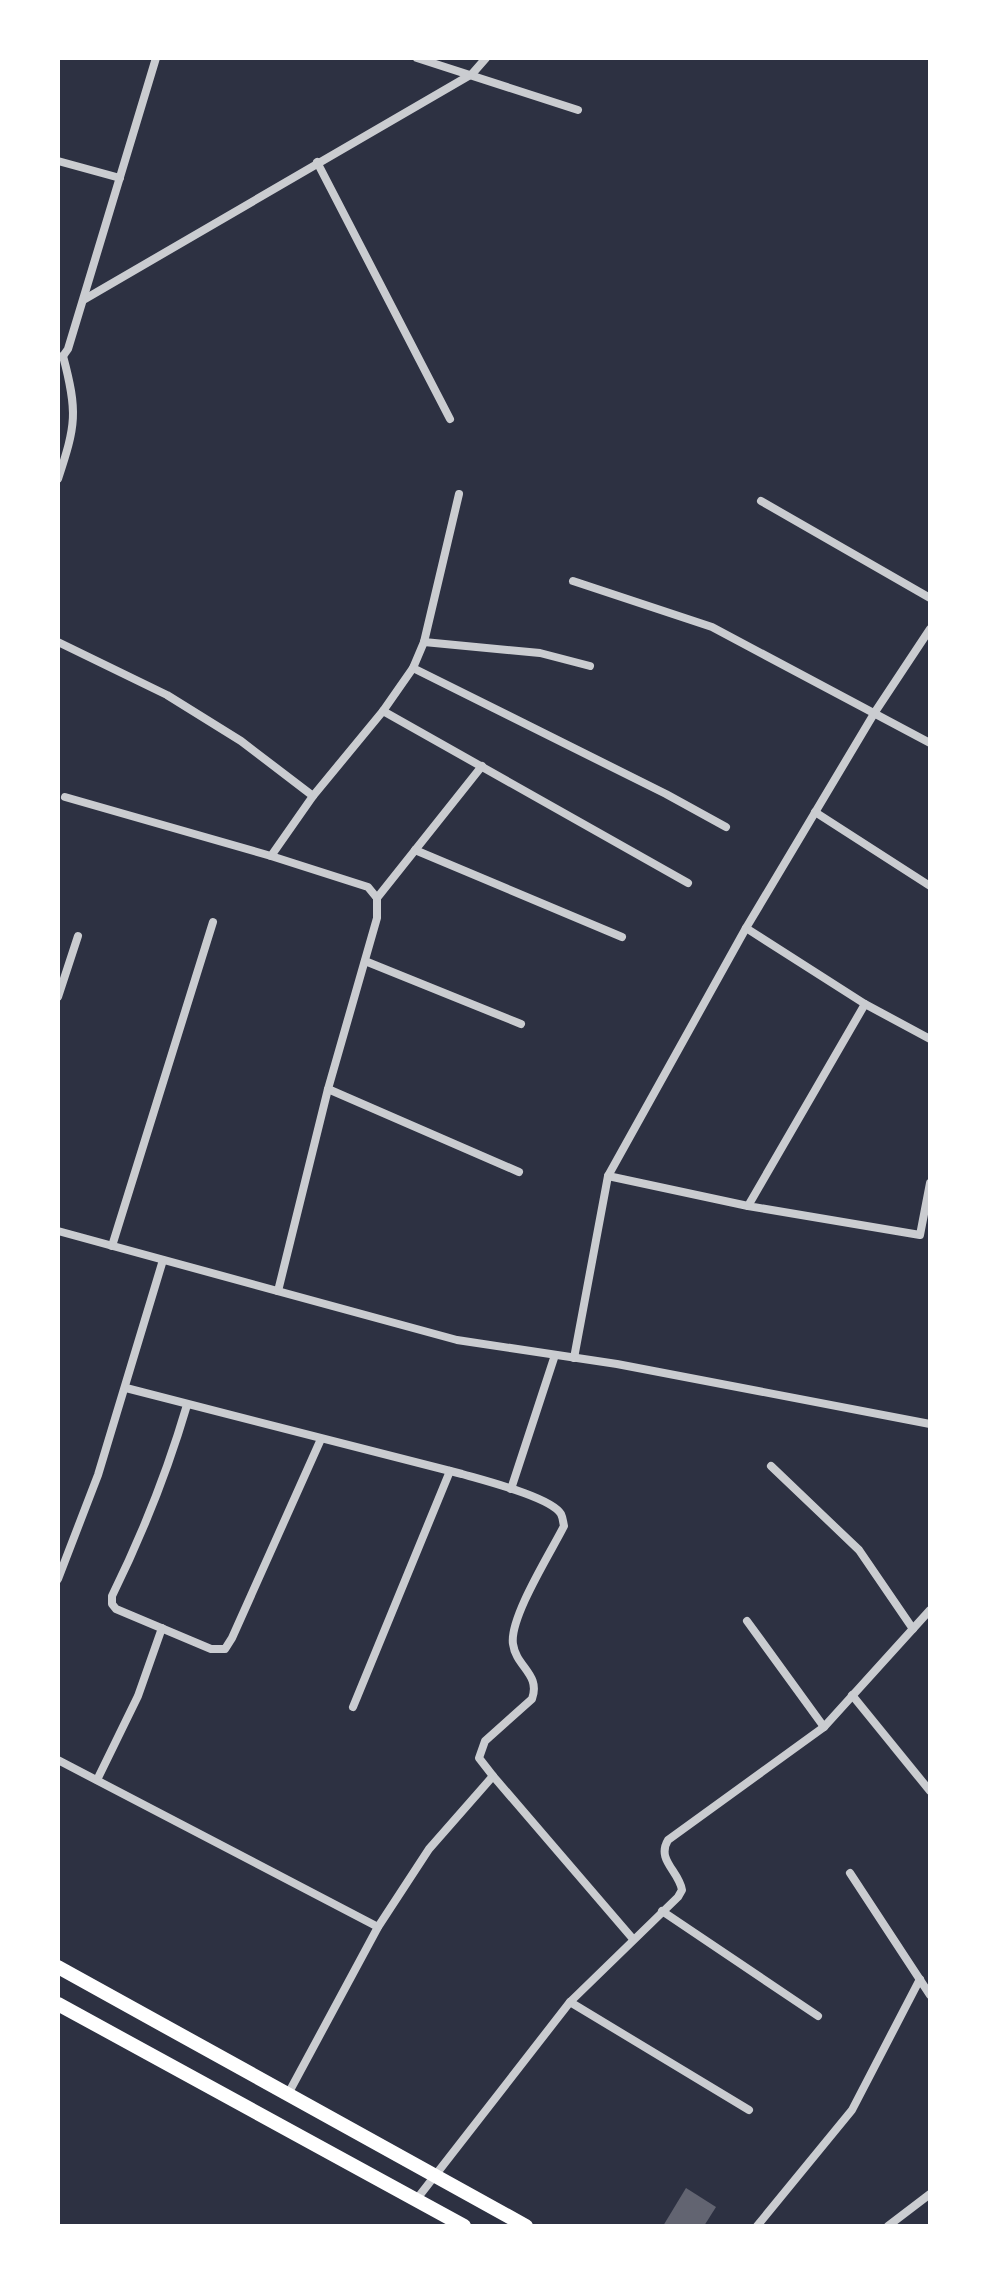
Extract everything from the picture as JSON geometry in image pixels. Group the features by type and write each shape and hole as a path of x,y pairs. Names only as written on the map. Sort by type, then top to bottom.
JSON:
{"main road":[{"path":"58,1967 526,2226"},
{"path":"58,2004 464,2226"}],"street":[{"path":"58,479 75,417 73,392 60,356 68,349 85,299 156,58"},
{"path":"417,58 578,110"},
{"path":"85,299 472,74 486,58"},
{"path":"58,161 120,178"},
{"path":"317,162 450,419"},
{"path":"271,856 313,796 383,711 413,668 424,642 459,494"},
{"path":"761,501 930,598"},
{"path":"573,581 712,627 930,743"},
{"path":"574,1358 608,1176 746,928 875,712 930,629"},
{"path":"58,642 167,695 241,741 313,796"},
{"path":"424,642 540,653 590,666"},
{"path":"413,668 726,827"},
{"path":"383,711 688,883"},
{"path":"278,1291 328,1089 377,918 377,898 482,766"},
{"path":"65,797 368,887 377,898"},
{"path":"815,812 930,886"},
{"path":"415,850 622,937"},
{"path":"112,1246 213,922"},
{"path":"746,928 865,1004 930,1039"},
{"path":"58,997 78,936"},
{"path":"365,961 521,1024"},
{"path":"748,1206 865,1004"},
{"path":"328,1089 519,1172"},
{"path":"608,1176 748,1206 930,1237"},
{"path":"920,1235 930,1183"},
{"path":"58,1231 457,1340 826,1402 930,1424"},
{"path":"58,1579 98,1475 163,1260"},
{"path":"511,1489 555,1355"},
{"path":"126,1388 450,1471 511,1489 560,1512 564,1526 513,1630 512,1643 516,1657 534,1679 535,1691 532,1699 485,1741 479,1758 633,1939"},
{"path":"187,1405 171,1460 148,1520 112,1596 112,1604 116,1609 211,1649 225,1649 321,1439"},
{"path":"771,1466 859,1550 913,1629"},
{"path":"353,1707 450,1471"},
{"path":"416,2200 570,2002 682,1890 681,1882 665,1858 663,1848 668,1840 824,1727 930,1610"},
{"path":"747,1621 824,1727"},
{"path":"97,1780 138,1696 162,1628"},
{"path":"852,1695 930,1791"},
{"path":"58,1760 378,1927"},
{"path":"288,2094 378,1927 429,1849 493,1776"},
{"path":"850,1873 930,1995"},
{"path":"662,1911 818,2016"},
{"path":"757,2226 852,2110 920,1979"},
{"path":"570,2002 749,2110"},
{"path":"888,2226 930,2194"}],"building":[{"path":"686,2188 716,2207 704,2226 663,2226"}]}
